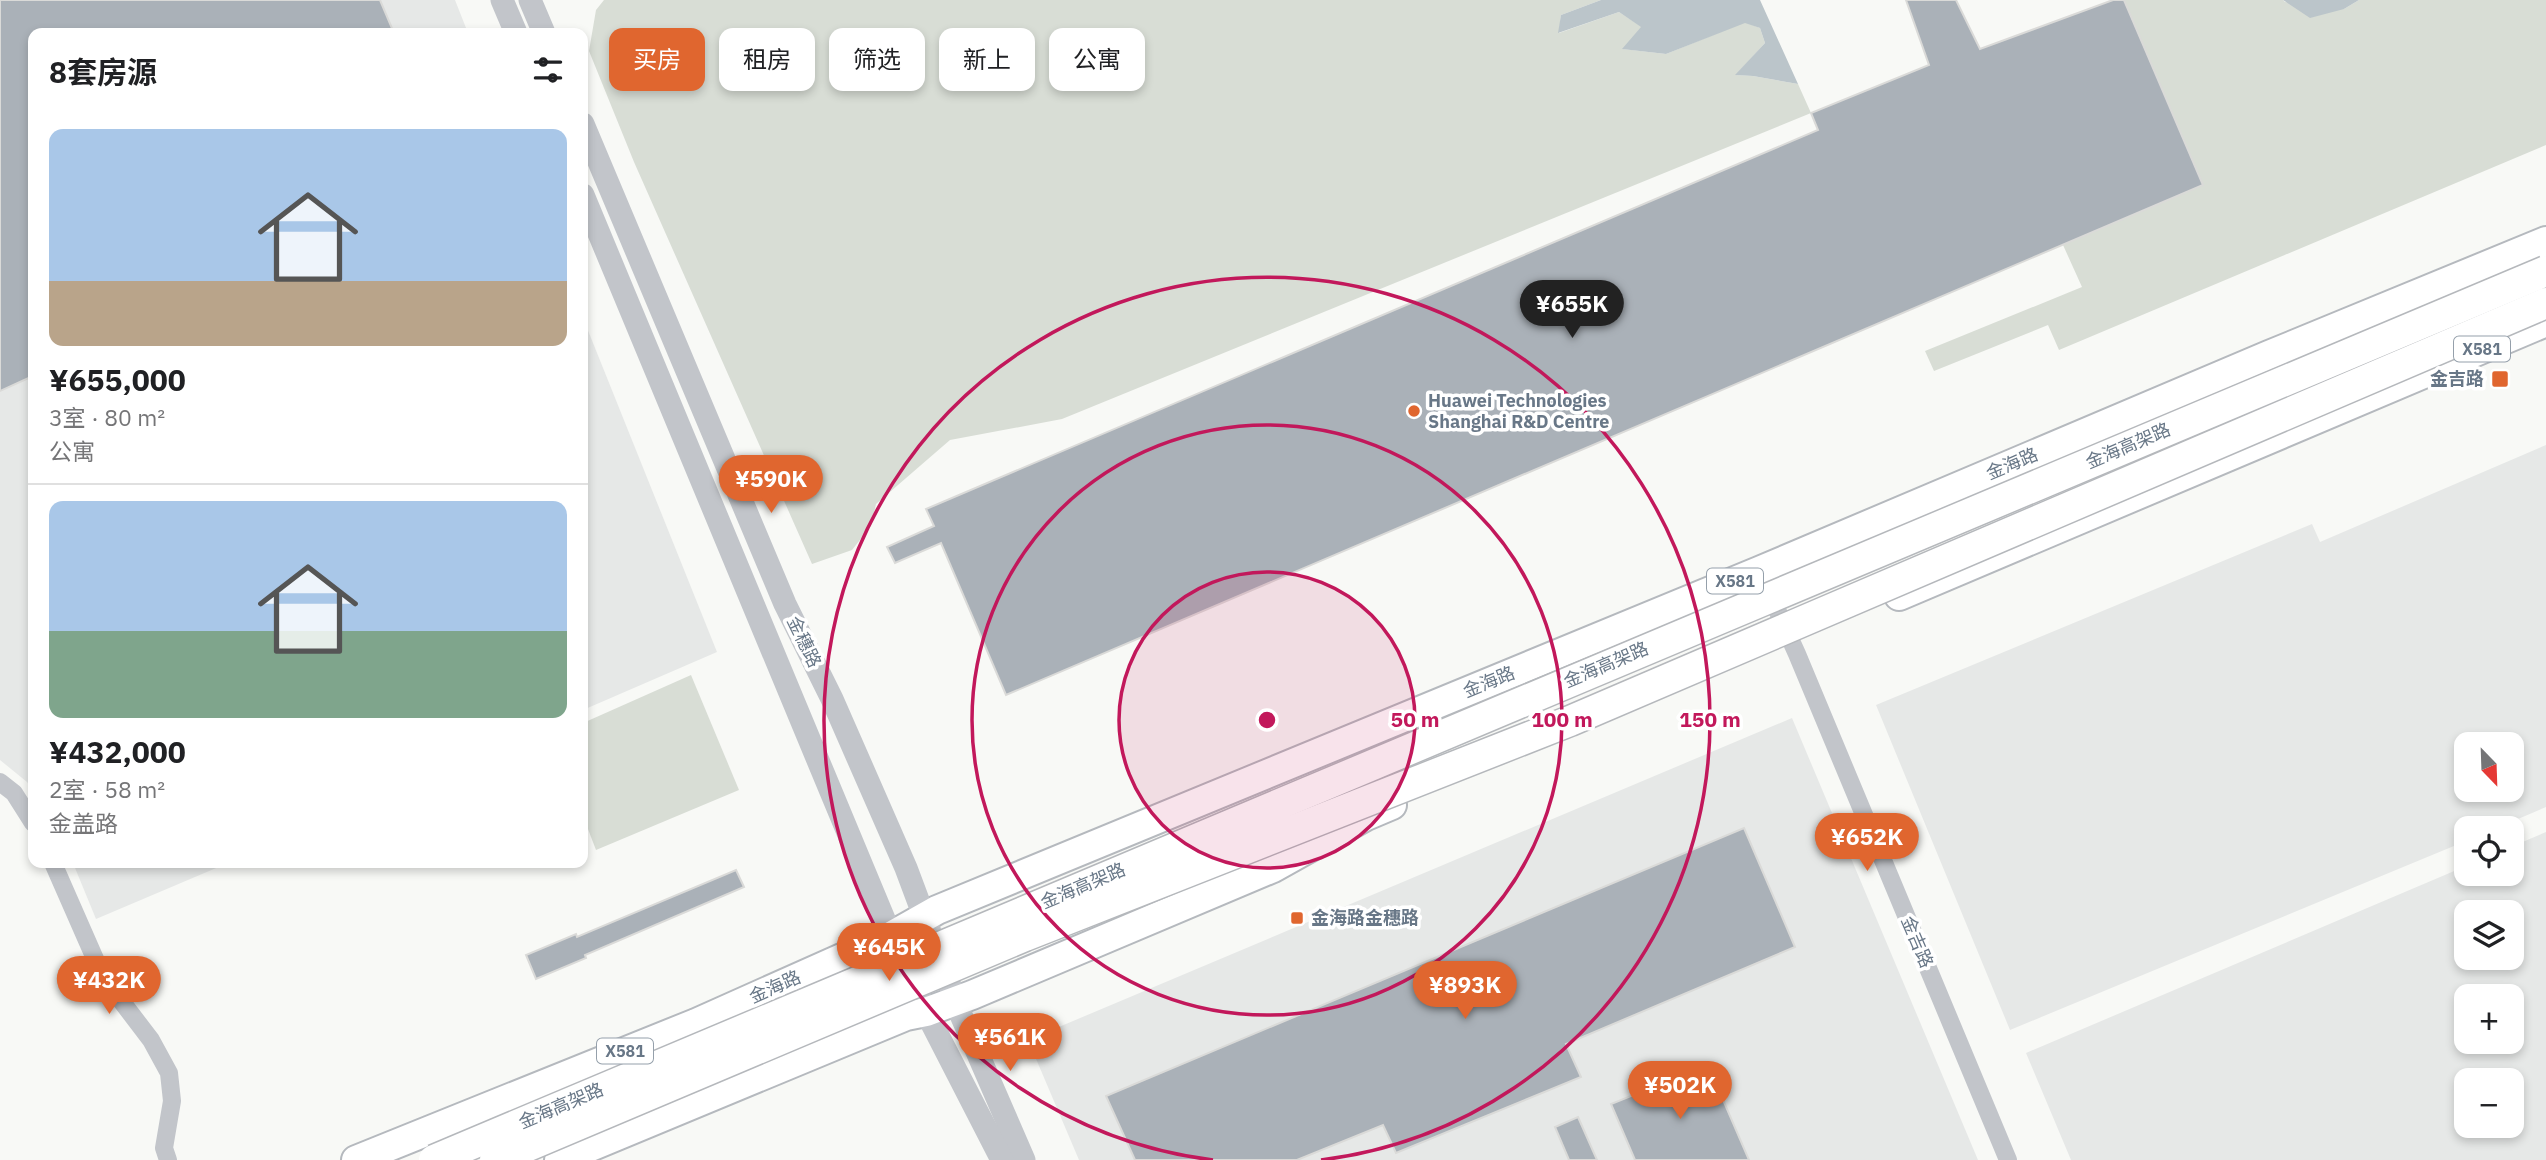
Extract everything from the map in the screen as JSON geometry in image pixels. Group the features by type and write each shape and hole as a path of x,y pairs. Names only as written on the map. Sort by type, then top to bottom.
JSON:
{"highway":[{"name":"金海高架路","path":"434,1160 2546,271"},
{"name":"金海高架路","path":"495,1160 1025,936 1570,721 2546,303"},
{"path":"517,1160 1107,920"}],"main road":[{"name":"金海路","path":"356,1160 696,1023 891,936 922,916 1759,571 2546,241"},
{"name":"X581","path":"558,1160 906,1016 926,1013 956,1001 1273,868 1366,816 1883,603 2546,322"}],"street":[{"path":"502,0 514,28"},
{"path":"530,0 542,28"},
{"name":"金穗路","path":"588,136 785,604 832,699 919,897 922,916 1024,1160"},
{"name":"金穗路","path":"588,207 891,936 926,1013 1002,1160"},
{"name":"金吉路","path":"1759,571 2008,1160"},
{"path":"0,782 13,793 28,816"},
{"path":"55,868 103,977 151,1040 169,1073 172,1101 164,1148 168,1160"}],"shaded area":[{"path":"0,0 455,0 466,28 28,28 28,783 0,760"},
{"path":"604,0 1601,0 1561,15 1559,33 1619,12 1642,27 1623,49 1666,54 1745,22 1760,28 1765,43 1736,75 1798,84 1811,113 1062,419 950,440 876,504 871,526 852,550 812,564 634,162 589,51 596,10"},
{"path":"1601,0 1760,0 1798,84 1735,75 1765,43 1760,28 1745,23 1666,54 1622,49 1641,27 1619,12 1558,33 1561,15"},
{"path":"2124,0 2283,0 2344,9 2359,0 2546,0 2546,145 2059,350 2048,325 1934,371 1925,351 2082,287 2063,245 2202,185"},
{"path":"2283,0 2359,0 2344,9 2310,18"},
{"path":"588,330 717,652 588,708"},
{"path":"2546,445 2546,807 2524,816 2454,816 2454,846 2010,1030 1876,705 2312,524 2320,542"},
{"path":"691,675 739,790 596,850 588,829 588,721"},
{"path":"1792,718 1978,1160 1079,1160 1028,1040"},
{"path":"2546,832 2546,1160 2071,1160 2026,1053 2454,871 2454,886 2524,886 2524,841"},
{"path":"75,868 216,868 96,919"}],"building":[{"path":"0,0 380,0 392,28 28,28 28,378 0,391"},
{"name":"Huawei Technologies Shanghai R&D Centre","path":"1906,0 1956,0 1980,49 2113,0 2124,0 2203,185 1006,695 941,543 895,563 887,547 934,526 926,509 1818,130 1811,113 1929,65"},
{"path":"1744,828 1795,947 1566,1044 1581,1077 1396,1153 1383,1125 1297,1160 1135,1160 1106,1096"},
{"path":"736,870 744,887 585,955 586,958 536,979 526,955 576,934 577,937"},
{"path":"1708,1065 1749,1160 1635,1160 1611,1104"},
{"path":"1578,1117 1597,1160 1569,1160 1555,1127"}],"place":[{"name":"金吉路","path":"2500,379"},
{"name":"Huawei Technologies Shanghai R&D Centre","path":"1414,411"},
{"name":"金海路金穗路","path":"1297,918"}]}
